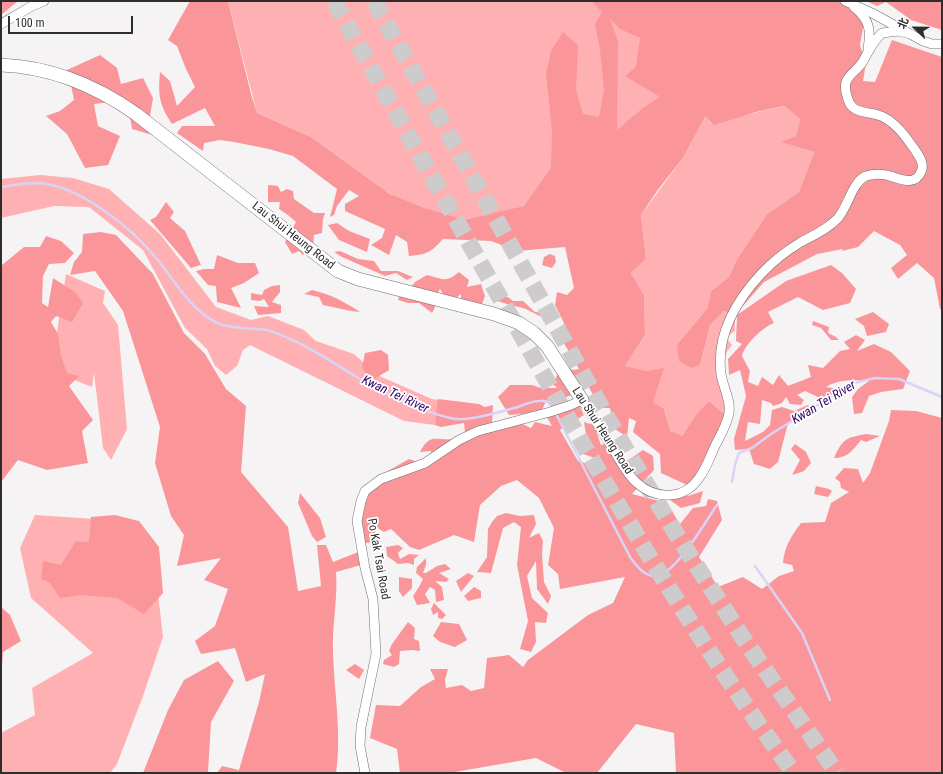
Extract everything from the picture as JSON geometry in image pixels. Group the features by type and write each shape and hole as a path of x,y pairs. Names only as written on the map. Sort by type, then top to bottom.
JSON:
{"street":[{"path":"1,24 32,6 44,1"},
{"path":"846,1 928,42 942,44"},
{"path":"846,1 860,12 874,33 898,31 911,34"},
{"path":"870,28 872,19 877,17 882,18"},
{"path":"882,18 886,27 882,33"},
{"name":"Lau Shui Heung Road","path":"866,54 870,28"},
{"name":"Lau Shui Heung Road","path":"1,65 27,67 53,72 85,84 113,98 136,114 338,271 358,279 501,316 524,326 540,337 547,346 622,464 634,480 657,494 672,495 686,491 698,480 710,458 728,414 729,404 721,369 722,346 728,324 744,294 780,257 835,221 844,210 856,186 862,178 879,174 909,180 918,176 922,171 922,162 918,155 894,125 880,115 856,109 848,100 845,83 862,63 866,54 882,33"},
{"name":"Po Kak Tsai Road","path":"365,773 360,746 361,727 376,654 374,599 365,568 357,521 361,501 365,491 381,480 425,463 459,440 478,431 553,411 582,400"}],"shaded area":[{"path":"1,1 18,1 1,15"},
{"path":"190,1 228,1 257,113 311,137 390,194 424,208 465,220 524,206 551,168 552,130 546,74 551,51 563,32 578,45 576,90 583,114 599,117 604,90 600,50 595,24 602,12 591,1 839,1 847,5 864,22 860,45 866,63 863,81 875,82 892,40 942,57 942,309 940,309 934,278 917,263 898,279 891,268 907,255 900,245 874,231 858,247 842,251 843,249 817,254 764,282 735,315 724,311 710,325 700,365 691,368 679,361 677,344 707,309 711,291 729,277 736,261 767,214 799,192 814,152 781,142 796,136 800,119 784,106 756,112 714,125 705,117 683,158 657,191 641,215 646,259 631,273 644,295 645,335 625,366 648,371 664,368 653,402 664,409 670,431 682,436 697,414 709,401 728,417 699,474 687,485 661,473 660,454 633,432 636,421 629,418 627,437 615,429 610,408 600,408 582,374 576,384 578,393 546,401 542,410 509,415 498,397 510,385 532,385 541,388 557,388 553,384 559,371 565,366 573,370 579,369 562,340 564,323 555,305 557,292 567,295 574,288 565,247 517,251 491,241 443,239 428,252 409,256 407,242 396,235 389,255 371,245 382,238 385,229 345,211 345,204 359,196 349,190 337,206 334,215 330,217 337,189 293,156 269,149 220,140 204,143 203,151 177,133 182,126 215,126 205,108 172,124 164,111 159,93 160,72 170,81 177,106 195,87 177,46 168,40","holes":["610,19 620,29 640,38 636,67 625,76 660,97 643,108 617,130 618,41"]},
{"path":"228,1 597,1 647,36 660,97 617,137 556,135 551,177 524,206 458,226 429,219 383,189 311,137 257,113"},
{"path":"866,1 942,1 942,30 911,20 886,2 877,6"},
{"path":"100,55 117,68 121,84 143,78 153,98 149,122 170,140 132,129 129,110 111,102 94,104 98,126 120,136 108,165 85,168 67,134 46,116 60,111 74,100 71,85 56,75"},
{"path":"784,106 800,119 796,136 782,142 814,152 799,192 767,214 736,261 729,277 711,291 707,309 677,344 700,365 710,325 724,311 735,315 735,331 726,337 732,345 722,359 728,417 709,401 680,438 669,431 665,411 653,402 648,371 625,366 645,335 644,295 631,273 646,259 641,215 683,158 705,117 711,123"},
{"path":"40,175 73,178 109,189 160,234 216,307 251,320 268,316 304,330 316,341 354,354 377,375 432,399 440,400 435,425 404,421 250,345 243,350 237,366 226,375 215,366 207,349 185,328 143,250 89,207 54,206 1,218 1,179"},
{"path":"268,185 278,186 281,192 287,189 293,191 294,199 314,213 325,213 322,233 314,235 313,247 303,255 299,251 292,254 285,242 296,222 279,209 280,202 268,202"},
{"path":"166,202 174,212 170,218 185,231 201,265 191,268 150,220 156,217"},
{"path":"337,223 349,231 370,239 367,252 339,240 328,225"},
{"path":"101,232 116,235 153,274 184,333 205,354 226,389 246,406 241,472 288,527 298,591 321,586 317,545 326,545 333,562 361,551 361,565 336,572 333,641 338,728 338,758 336,773 217,773 222,766 239,770 259,702 265,674 246,682 235,648 201,654 195,641 215,626 228,589 204,580 221,558 177,566 184,535 171,516 155,463 160,427 123,311 95,271 70,275 74,262 82,252 83,234"},
{"path":"46,236 61,241 74,253 65,263 49,264 43,276 42,303 48,307 53,278 75,292 83,303 72,322 56,316 51,322 58,334 61,356 67,373 79,376 69,386 93,420 82,431 88,463 47,470 18,460 1,482 2,265 24,247 40,247"},
{"path":"340,251 358,259 374,261 381,271 398,271 413,277 407,280 396,273 385,276 334,252"},
{"path":"550,254 555,256 556,262 552,268 542,265 544,257"},
{"path":"217,255 238,263 255,263 259,273 244,283 231,288 241,308 217,302 216,286 208,285 196,271 214,269"},
{"path":"831,265 842,273 856,289 850,303 823,310 798,297 768,312 774,323 755,336 747,346 742,356 750,371 748,382 758,386 762,377 773,385 779,375 788,386 811,377 808,365 823,368 840,351 850,349 844,342 856,335 865,340 857,351 874,344 891,352 910,371 903,389 881,392 869,396 862,413 854,414 852,397 858,389 869,381 858,380 831,384 826,387 838,389 821,404 820,398 805,391 797,395 804,400 801,405 790,404 786,397 782,403 773,406 771,403 762,400 760,424 748,422 745,441 763,432 770,425 772,410 782,407 794,411 808,405 813,409 788,423 778,462 770,469 754,464 749,449 735,450 734,439 746,396 740,370 729,375 728,359 742,344 736,341 737,315 786,281"},
{"path":"459,272 469,280 467,287 481,284 485,296 481,307 461,302 461,294 455,299 444,296 440,289 432,313 419,303 408,303 398,300 402,288 409,289 415,282 427,275 447,279"},
{"path":"66,274 105,291 103,303 118,325 127,429 111,460 103,448 94,373 92,387 51,371"},
{"path":"280,285 280,292 272,302 281,305 281,313 258,315 254,306 269,307 264,299 260,301 251,300 251,293 262,295 264,290 272,286"},
{"path":"312,290 337,299 360,312 323,305 319,297 304,294"},
{"path":"495,296 508,297 513,301 523,301 535,312 543,313 548,318 523,308 494,300"},
{"path":"873,312 889,324 886,332 867,336 864,326 855,319"},
{"path":"813,321 829,327 828,333 839,340 831,340 821,328 812,325"},
{"path":"381,350 388,355 389,370 371,381 362,367 365,353"},
{"path":"438,399 479,404 485,407 493,405 492,423 516,421 531,428 535,422 552,426 545,414 579,405 584,415 560,430 578,461 588,464 598,459 580,453 588,447 584,422 594,425 601,445 615,441 627,461 643,450 653,456 654,470 632,494 667,503 680,524 693,508 706,506 708,499 717,501 722,520 699,557 718,587 743,577 762,589 779,576 794,571 792,565 783,563 789,542 801,523 825,522 831,503 849,492 841,488 840,482 835,478 844,468 858,469 863,483 870,473 889,421 891,410 916,411 942,418 942,773 676,773 674,733 636,724 597,773 566,773 536,758 449,773 400,773 397,749 370,738 376,705 400,706 421,687 435,679 430,669 448,669 445,680 446,688 462,685 471,691 484,688 487,658 509,655 523,667 528,660 588,615 613,603 625,577 560,589 558,574 548,565 554,528 539,498 517,480 501,486 480,505 474,542 454,535 419,550 410,547 391,529 384,532 376,527 376,542 365,543 354,525 372,480 409,459 430,466 431,451 420,452 427,442 434,439 453,439 465,433 464,423 441,427 435,425"},
{"path":"866,434 880,436 866,442 861,440 847,455 834,458 840,446 846,440"},
{"path":"795,444 806,452 811,463 804,471 792,475 800,460 791,449"},
{"path":"816,486 832,491 828,497 814,494"},
{"path":"703,491 700,503 681,508 662,494 688,496"},
{"path":"300,493 320,518 326,537 317,542 312,536 298,503"},
{"path":"506,513 520,516 534,515 536,524 529,538 539,533 543,541 542,554 544,582 551,596 548,604 537,589 536,561 527,576 532,598 548,613 546,623 535,622 536,642 531,652 520,649 528,621 517,565 521,527 514,522 503,528 491,573 477,572 487,557 488,529 497,516"},
{"path":"35,515 126,521 152,542 163,637 143,696 117,764 110,773 1,773 1,733 35,715 32,688 93,653 31,598 20,548"},
{"path":"115,515 139,521 159,547 163,593 144,614 117,598 81,595 60,598 50,583 41,579 43,561 61,565 76,541 89,542 91,517"},
{"path":"398,545 403,548 398,553 400,559 409,554 419,555 414,559 414,565 408,563 398,564 387,556 386,547"},
{"path":"426,558 426,565 423,573 445,564 451,569 439,573 449,579 446,582 435,581 442,587 444,600 436,602 435,590 430,587 425,594 430,603 417,605 413,596 423,579 416,573 417,567"},
{"path":"468,573 474,576 461,592 456,581"},
{"path":"399,577 412,579 412,588 403,597 399,591"},
{"path":"474,587 481,591 481,598 468,601 464,596"},
{"path":"434,603 446,615 442,619 438,618 438,612 433,615 431,609"},
{"path":"1,607 10,615 21,641 3,652 1,682"},
{"path":"408,622 415,628 414,639 419,641 420,651 400,651 399,664 394,667 383,664 384,660 392,655 389,651 392,644"},
{"path":"441,622 459,624 467,640 455,647 440,642 433,636"},
{"path":"218,661 234,681 211,722 208,772 143,773 168,710 184,680"},
{"path":"355,664 364,670 359,679 346,670"}],"waterway":[{"name":"Kwan Tei River","path":"1,187 39,183 55,186 88,200 104,210 134,234 157,259 195,307 213,321 223,325 240,328 267,330 283,336 314,351 377,389 413,406 437,415 457,419 484,416 537,401 546,401 553,408"},
{"name":"Kwan Tei River","path":"732,482 739,453 752,448 771,434 854,383 875,378 899,379 942,397"},
{"name":"Kwan Tei River","path":"555,412 630,557 645,573 657,576 673,566 690,545 717,505"},
{"path":"755,566 802,633 830,700"}],"tunnel":[{"path":"334,1 469,244 613,496 647,553 718,665 794,773"},
{"path":"374,1 609,421 675,532 743,638 837,773"}]}
